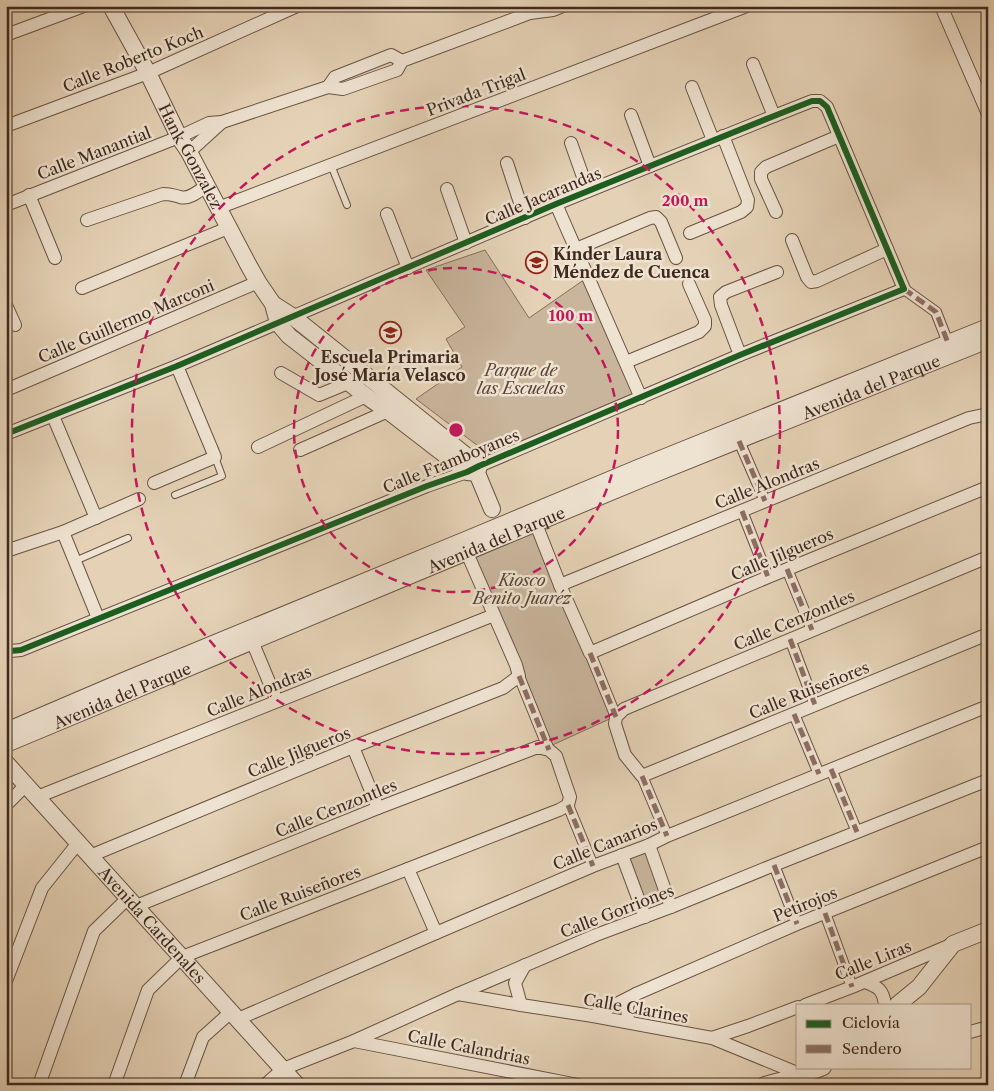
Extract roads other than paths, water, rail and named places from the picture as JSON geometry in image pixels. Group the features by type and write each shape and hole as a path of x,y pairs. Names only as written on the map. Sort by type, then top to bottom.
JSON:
{"street":[{"path":"6,35 84,6"},
{"name":"Hank Gonzalez","path":"111,6 148,73 179,137 258,282 285,319"},
{"name":"Calle Roberto Koch","path":"6,126 148,73 297,6"},
{"name":"Calle Manantial","path":"6,204 179,137 209,123 222,122 328,87 335,77 391,55 402,61 533,10 553,10 562,6"},
{"name":"Privada Trigal","path":"218,208 746,6"},
{"path":"941,6 988,114"},
{"path":"753,64 774,116"},
{"path":"690,233 741,212 748,207 748,200 692,87"},
{"name":"Calle Jacarandas","path":"285,319 556,204 812,101 820,101 827,107 839,136"},
{"path":"631,114 650,166"},
{"name":"Calle Manantial","path":"188,152 222,122"},
{"path":"776,212 762,179 761,172 766,167 839,136 904,289 936,312 948,343"},
{"path":"571,143 588,191"},
{"path":"507,163 525,218"},
{"path":"87,220 164,194 173,194 187,198 206,186"},
{"path":"447,189 466,243"},
{"path":"29,196 55,258"},
{"path":"556,204 641,398"},
{"path":"387,214 408,268"},
{"path":"576,248 650,218 656,218 661,222 676,258"},
{"path":"82,288 228,228"},
{"path":"792,240 811,282 887,249"},
{"path":"740,355 721,305 720,297 726,292 777,272"},
{"name":"Calle Guillermo Marconi","path":"6,390 258,282"},
{"path":"626,362 699,332 705,326 705,320 689,284"},
{"name":"Calle Framboyanes","path":"6,648 10,651 21,650 427,486 474,470 740,355 904,289"},
{"path":"6,304 15,325"},
{"path":"6,434 177,366 285,319"},
{"path":"285,319 289,336 348,383 474,470"},
{"path":"285,319 474,470 492,508"},
{"name":"Avenida del Parque","path":"6,744 252,641 533,518 646,464 988,327"},
{"name":"Avenida del Parque","path":"533,518 739,441 988,340"},
{"path":"154,483 214,457 177,366"},
{"path":"281,373 319,395 348,383"},
{"path":"258,447 366,396"},
{"path":"300,450 388,410"},
{"name":"Calle Alondras","path":"560,585 969,418 988,414"},
{"path":"53,416 96,518"},
{"path":"739,441 765,501"},
{"name":"Calle Jilgueros","path":"590,653 988,486"},
{"path":"6,551 63,532 140,499"},
{"path":"492,508 533,518 616,716 616,724 625,756 642,776 667,836"},
{"path":"492,508 465,547 516,665 549,750 556,756 570,797 568,805 594,866"},
{"path":"742,511 768,577"},
{"path":"63,532 98,618"},
{"name":"Avenida del Parque","path":"6,731 158,666 465,547"},
{"name":"Calle Cenzontles","path":"616,716 624,709 988,557"},
{"path":"787,569 812,630"},
{"name":"Calle Alondras","path":"6,805 31,791 277,701 494,615"},
{"name":"Calle Ruiseñores","path":"642,776 988,634"},
{"path":"790,639 815,705"},
{"path":"252,641 277,701"},
{"name":"Calle Jilgueros","path":"90,856 353,747 503,688 520,676"},
{"name":"Calle Canarios","path":"185,1085 203,1037 235,1015 667,836 988,706"},
{"path":"794,714 857,832"},
{"name":"Calle Cenzontles","path":"39,1085 94,931 132,902 538,746 549,750"},
{"path":"353,747 378,808"},
{"name":"Avenida Cardenales","path":"6,763 297,1085"},
{"name":"Calle Gorriones","path":"266,1085 283,1069 354,1041 596,935 671,907 988,780"},
{"name":"Calle Ruiseñores","path":"114,1085 148,990 182,957 568,805"},
{"path":"6,981 42,888 78,843"},
{"path":"649,845 671,907"},
{"name":"Petirojos","path":"593,1016 636,994 798,924 988,847"},
{"path":"622,855 645,917"},
{"path":"774,865 798,924"},
{"path":"408,869 436,933"},
{"path":"825,913 852,987"},
{"path":"898,1004 919,987 953,944 988,930"},
{"name":"Calle Liras","path":"808,1004 953,944"},
{"path":"521,1005 515,983 525,965"},
{"path":"864,982 878,988 885,1004"},
{"name":"Calle Clarines","path":"458,994 712,1038 802,1075"},
{"path":"628,1022 627,1005 636,994"},
{"path":"712,1038 796,1009"},
{"path":"735,1048 748,1026"},
{"path":"972,1031 988,1027"},
{"name":"Calle Calandrias","path":"354,1041 578,1085"},
{"path":"765,1085 820,1068"}],"lane":[{"path":"331,165 347,205"},
{"path":"176,495 222,476 214,457"},
{"path":"75,561 128,538"}],"place":[{"name":"Kínder Laura Méndez de Cuenca","path":"537,263"},
{"name":"Escuela Primaria José María Velasco","path":"390,333"}],"park label":[{"name":"Parque de las Escuelas","path":"521,379"},
{"name":"Kiosco Benito Juaréz","path":"522,589"}]}
